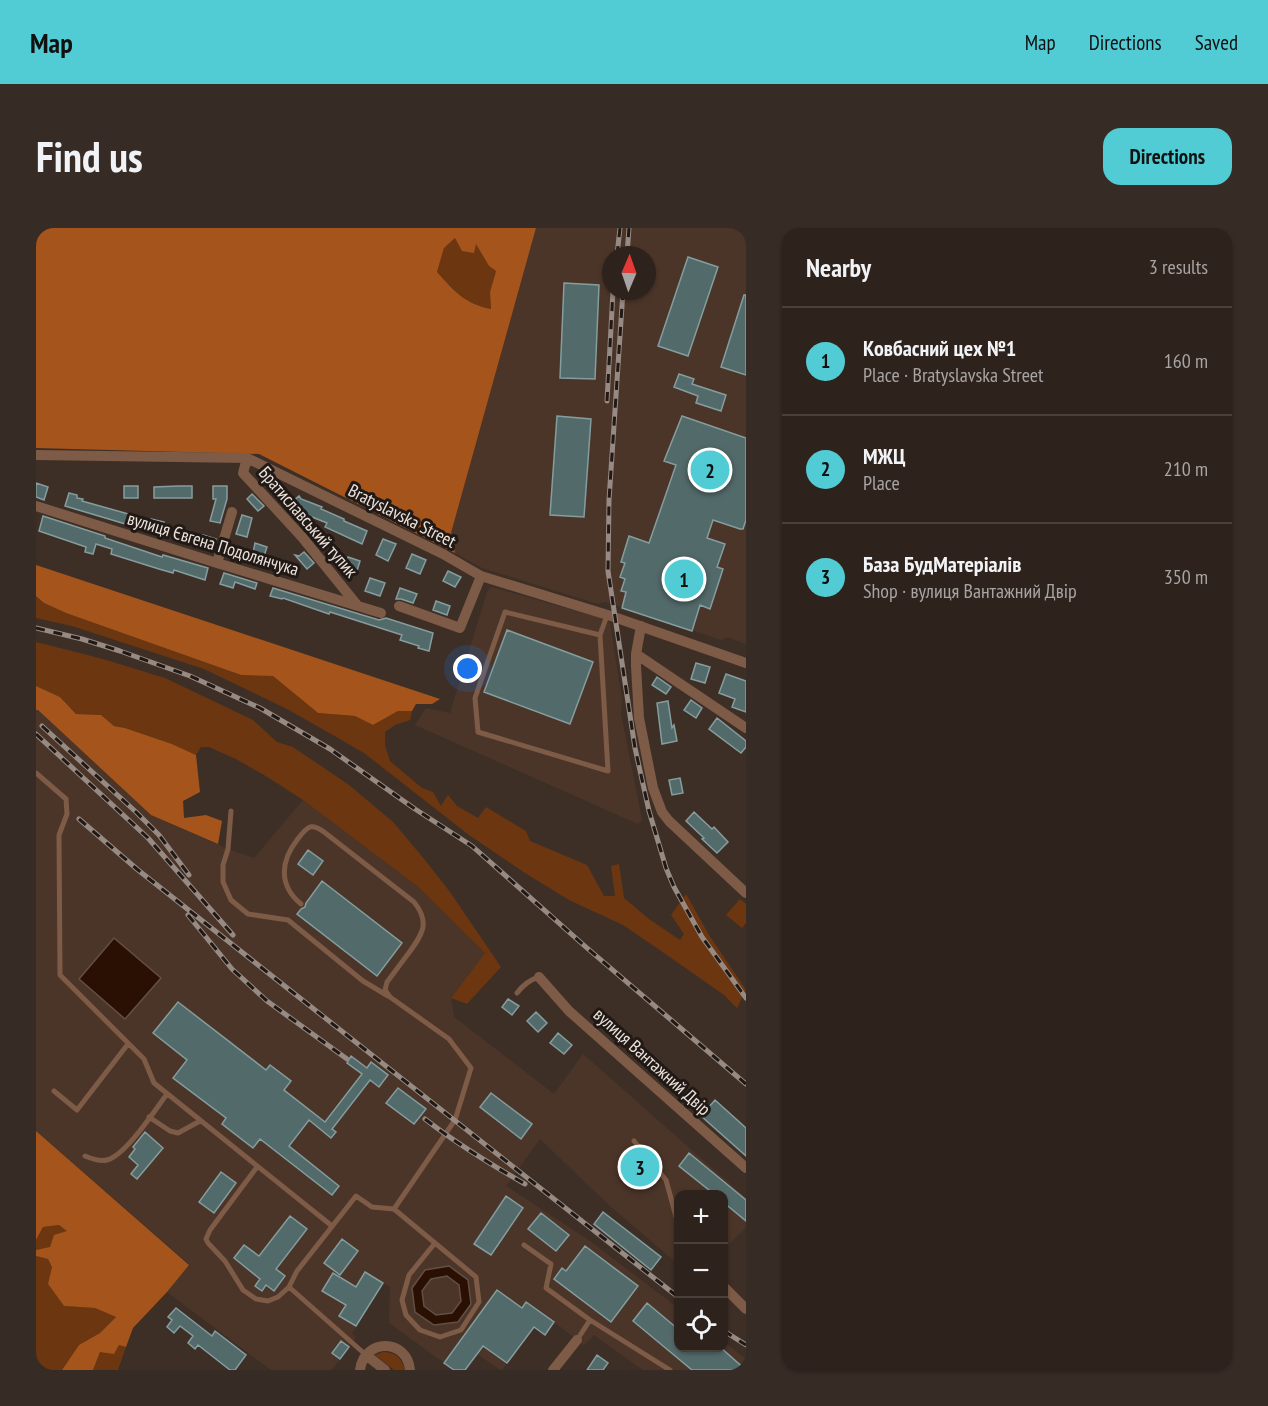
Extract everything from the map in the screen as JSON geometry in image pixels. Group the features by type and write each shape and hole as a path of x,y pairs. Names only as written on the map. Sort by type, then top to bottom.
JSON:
{"street":[{"name":"Bratyslavska Street","path":"36,455 246,458 443,554 481,576 608,615 746,663"},
{"name":"Братиславський тупик","path":"246,458 243,473 302,537 357,605"},
{"name":"вулиця Євгена Подолянчука","path":"36,506 381,613"},
{"path":"217,563 232,512"},
{"path":"399,606 460,628 481,576"},
{"path":"641,626 636,654 639,718 653,788 662,812 746,893"},
{"path":"636,654 746,728"},
{"name":"вулиця Вантажний Двір","path":"539,977 570,1011 746,1168"},
{"path":"728,1292 746,1309"},
{"path":"553,1370 577,1340"},
{"path":"360,1370 366,1355 379,1346 395,1347 404,1353 410,1370"},
{"path":"366,1355 385,1370"}],"lane":[{"path":"600,635 505,612 476,698 478,732 608,771 600,635 608,615"},
{"path":"36,773 66,799 67,814 59,835 60,975 144,1059 154,1083 332,1226"},
{"path":"231,811 228,849 223,865 223,882 231,900 248,914 288,920 363,981 390,997 449,1039 471,1068 456,1120 394,1209"},
{"path":"301,904 287,888 284,871 288,855 309,827 315,827 324,832 414,902 421,911 424,926 420,938 387,982 386,990 390,997"},
{"path":"517,993 532,979 539,977"},
{"path":"54,1091 78,1110 129,1044"},
{"path":"85,1156 93,1160 105,1161 115,1157 125,1148 167,1094"},
{"path":"149,1117 170,1131 178,1133 201,1121"},
{"path":"634,1141 666,1180 674,1209"},
{"path":"257,1167 210,1230 206,1239 225,1261 243,1290 256,1299 268,1302 290,1287 297,1270 356,1196 372,1207 394,1209 435,1243 476,1277 479,1302 461,1330 440,1337 420,1330 406,1316 402,1299 409,1275 435,1243"},
{"path":"524,1245 551,1264 546,1288 590,1320 670,1370"},
{"path":"290,1287 366,1355"},
{"path":"577,1340 590,1320"}],"shaded area":[{"path":"36,228 536,228 451,533 455,553 259,454 36,448","holes":["455,238 462,251 474,253 476,244 489,266 496,271 490,292 491,309 467,300 437,272 444,248"]},
{"path":"536,228 746,228 746,644 727,637 721,640 632,610 604,602 598,604 482,568 455,553 451,533"},
{"path":"455,238 476,243 489,266 496,271 490,292 491,309 467,300 437,272 444,248"},
{"path":"36,565 440,699 432,704 416,704 412,711 398,711 373,725 355,716 318,713 273,676 241,675 66,613 44,603 36,596"},
{"path":"491,587 598,617 610,623 622,700 621,714 642,820 638,824 415,725 426,708 450,713 487,592"},
{"path":"36,596 44,603 66,613 241,675 273,676 318,713 355,716 373,725 398,711 412,711 410,720 395,725 385,732 385,746 390,761 422,788 433,792 441,806 448,795 457,806 478,818 486,807 526,831 530,841 587,865 604,896 615,896 611,866 619,864 624,898 649,919 680,940 684,934 671,915 686,894 709,935 746,990 737,1008 724,995 623,925 569,900 469,835 364,753 289,710 204,669 72,626 36,618"},
{"path":"36,642 165,678 253,720 277,742 293,747 349,785 393,822 425,860 450,892 501,967 467,1004 451,998 485,953 417,886 303,800 236,759 209,747 201,747 196,755 172,744 114,726 101,715 76,714 60,697 36,686"},
{"path":"36,686 60,697 76,714 101,715 114,726 172,744 196,755 200,792 183,801 184,818 206,815 222,821 218,844 151,815 36,710"},
{"path":"36,710 38,710 151,815 254,858 303,800 417,886 485,953 451,998 454,1017 554,1094 583,1054 746,1198 746,1227 728,1245 728,1190 674,1190 674,1261 610,1206 540,1139 506,1186 590,1241 674,1305 674,1352 728,1352 728,1345 746,1359 746,1370 643,1370 594,1335 584,1345 554,1322 545,1335 534,1327 502,1370 477,1354 465,1370 454,1370 389,1323 390,1287 383,1283 352,1334 356,1337 332,1370 271,1370 167,1292 189,1264 36,1131"},
{"path":"740,899 746,904 746,923 742,928 726,915"},
{"path":"114,938 161,978 125,1019 79,979"},
{"path":"36,1131 189,1265 133,1328 126,1347 119,1345 114,1354 100,1352 93,1370 62,1370 79,1345 100,1333 116,1317 95,1308 64,1306 48,1284 52,1267 48,1259 36,1256 36,1250 50,1247 54,1235 67,1231 59,1225 43,1227 36,1240"},
{"path":"59,1225 68,1231 50,1248 36,1250 36,1240 43,1227"},
{"path":"36,1256 48,1259 53,1267 48,1284 64,1306 95,1308 116,1317 100,1333 79,1345 62,1370 36,1370"},
{"path":"449,1266 468,1280 471,1304 458,1322 434,1325 415,1312 412,1288 425,1270","holes":["447,1276 459,1285 461,1301 452,1313 436,1315 424,1306 422,1291 431,1279"]},
{"path":"119,1345 126,1347 118,1370 93,1370 100,1352"},
{"path":"383,1352 397,1356 405,1370 394,1370 375,1355"}],"building":[{"path":"688,257 718,267 688,356 658,346"},
{"path":"564,283 599,285 595,379 560,378"},
{"path":"744,295 746,295 746,375 721,367"},
{"path":"679,374 694,379 692,384 726,395 721,411 696,403 698,396 674,387"},
{"path":"557,416 591,419 584,517 550,515"},
{"path":"682,416 746,438 746,520 743,529 740,529 713,520 707,538 725,544 717,567 723,569 710,609 700,605 692,631 622,608 626,592 621,591 625,579 620,577 625,563 621,562 629,536 649,543 676,465 664,461"},
{"path":"36,483 48,487 44,500 36,497"},
{"path":"124,486 138,486 138,498 124,498"},
{"path":"192,486 192,498 154,498 154,487"},
{"path":"213,486 227,486 227,499 220,523 210,521 216,499 213,499"},
{"path":"69,493 77,495 77,498 83,499 82,501 132,515 129,525 65,506"},
{"path":"252,494 264,506 258,511 247,499"},
{"path":"299,496 367,531 362,544 325,527 327,523 297,511 290,504"},
{"path":"242,515 252,518 247,537 236,534"},
{"path":"43,516 162,557 163,555 208,568 205,580 111,554 112,549 96,544 93,554 85,552 86,547 39,531"},
{"path":"151,519 164,522 160,534 148,530"},
{"path":"203,535 216,539 213,550 199,546"},
{"path":"383,539 396,544 388,561 376,555"},
{"path":"255,543 267,547 264,556 253,553"},
{"path":"304,552 314,563 307,569 295,555 299,556"},
{"path":"412,554 426,560 420,574 406,568"},
{"path":"348,557 360,561 356,574 344,570"},
{"path":"448,571 461,577 455,587 443,581"},
{"path":"224,573 257,583 255,589 235,582 233,588 220,584"},
{"path":"370,578 385,583 380,596 365,591"},
{"path":"273,588 379,620 386,618 433,633 429,651 400,640 402,635 270,596"},
{"path":"400,588 417,594 413,603 396,599"},
{"path":"436,601 450,606 447,615 433,610"},
{"path":"507,630 593,662 570,724 484,692"},
{"path":"696,663 710,667 705,683 691,679"},
{"path":"726,674 746,681 746,712 732,707 735,699 719,693"},
{"path":"657,677 671,687 666,694 652,685"},
{"path":"691,700 702,708 696,718 684,710"},
{"path":"668,701 672,728 674,725 677,741 662,744 657,703"},
{"path":"717,718 746,741 746,747 741,753 709,729"},
{"path":"680,778 683,793 672,795 669,780"},
{"path":"694,812 712,829 714,827 728,842 717,853 686,821"},
{"path":"308,850 323,861 313,875 298,864"},
{"path":"322,881 402,943 377,976 297,914 305,907"},
{"path":"508,999 519,1006 512,1015 502,1007"},
{"path":"178,1002 266,1070 270,1065 291,1081 284,1090 325,1122 362,1074 347,1063 351,1056 367,1068 371,1062 388,1075 379,1087 370,1080 332,1129 336,1132 331,1138 309,1120 289,1146 339,1186 332,1195 260,1139 253,1148 222,1124 226,1118 173,1078 187,1060 153,1033"},
{"path":"536,1012 547,1023 538,1032 527,1021"},
{"path":"558,1033 572,1045 564,1054 550,1043"},
{"path":"398,1088 426,1109 414,1124 386,1103"},
{"path":"491,1093 532,1124 521,1139 480,1107"},
{"path":"715,1100 746,1128 746,1156 701,1116"},
{"path":"145,1132 163,1148 137,1179 131,1174 138,1165 129,1157 135,1149 133,1147"},
{"path":"689,1153 746,1200 746,1221 728,1206 728,1190 709,1190 679,1166"},
{"path":"221,1172 236,1183 214,1213 199,1202"},
{"path":"506,1196 523,1208 491,1255 474,1244"},
{"path":"603,1212 661,1257 651,1270 594,1224"},
{"path":"541,1213 569,1235 556,1251 528,1229"},
{"path":"290,1216 307,1229 276,1269 285,1276 274,1291 266,1285 262,1291 255,1286 260,1279 234,1258 244,1245 259,1256"},
{"path":"342,1239 358,1251 340,1275 324,1263"},
{"path":"585,1246 638,1286 611,1322 554,1279 562,1268 566,1271"},
{"path":"365,1272 383,1283 356,1326 339,1316 346,1305 322,1291 333,1273 356,1287"},
{"path":"497,1290 522,1308 526,1302 554,1322 545,1335 534,1327 507,1363 483,1346 465,1370 454,1370 444,1363"},
{"path":"647,1303 674,1326 674,1352 726,1352 746,1370 692,1370 633,1321"},
{"path":"176,1308 212,1336 215,1331 246,1355 235,1370 230,1370 198,1345 195,1349 188,1343 193,1336 180,1326 174,1333 167,1327 172,1320 168,1317"},
{"path":"341,1341 349,1347 340,1359 332,1353"},
{"path":"597,1355 608,1363 603,1370 587,1370"}],"railway":[{"path":"618,246 620,228"},
{"path":"628,246 629,228"},
{"path":"607,401 613,300"},
{"path":"622,300 609,500 608,571 635,748 649,811 674,887 702,937 746,998"},
{"path":"36,628 82,639 190,676 260,708 330,749 472,846 746,1084"},
{"path":"42,726 159,835 189,875"},
{"path":"36,734 148,838 233,935"},
{"path":"79,819 138,870 674,1294"},
{"path":"188,915 232,969 267,1001 347,1059"},
{"path":"425,1119 449,1137 525,1184"},
{"path":"728,1334 746,1345"}],"place":[{"name":"МЖЦ","path":"710,470"},
{"name":"Ковбасний цех №1","path":"684,579"},
{"name":"База БудМатеріалів","path":"640,1167"}]}
